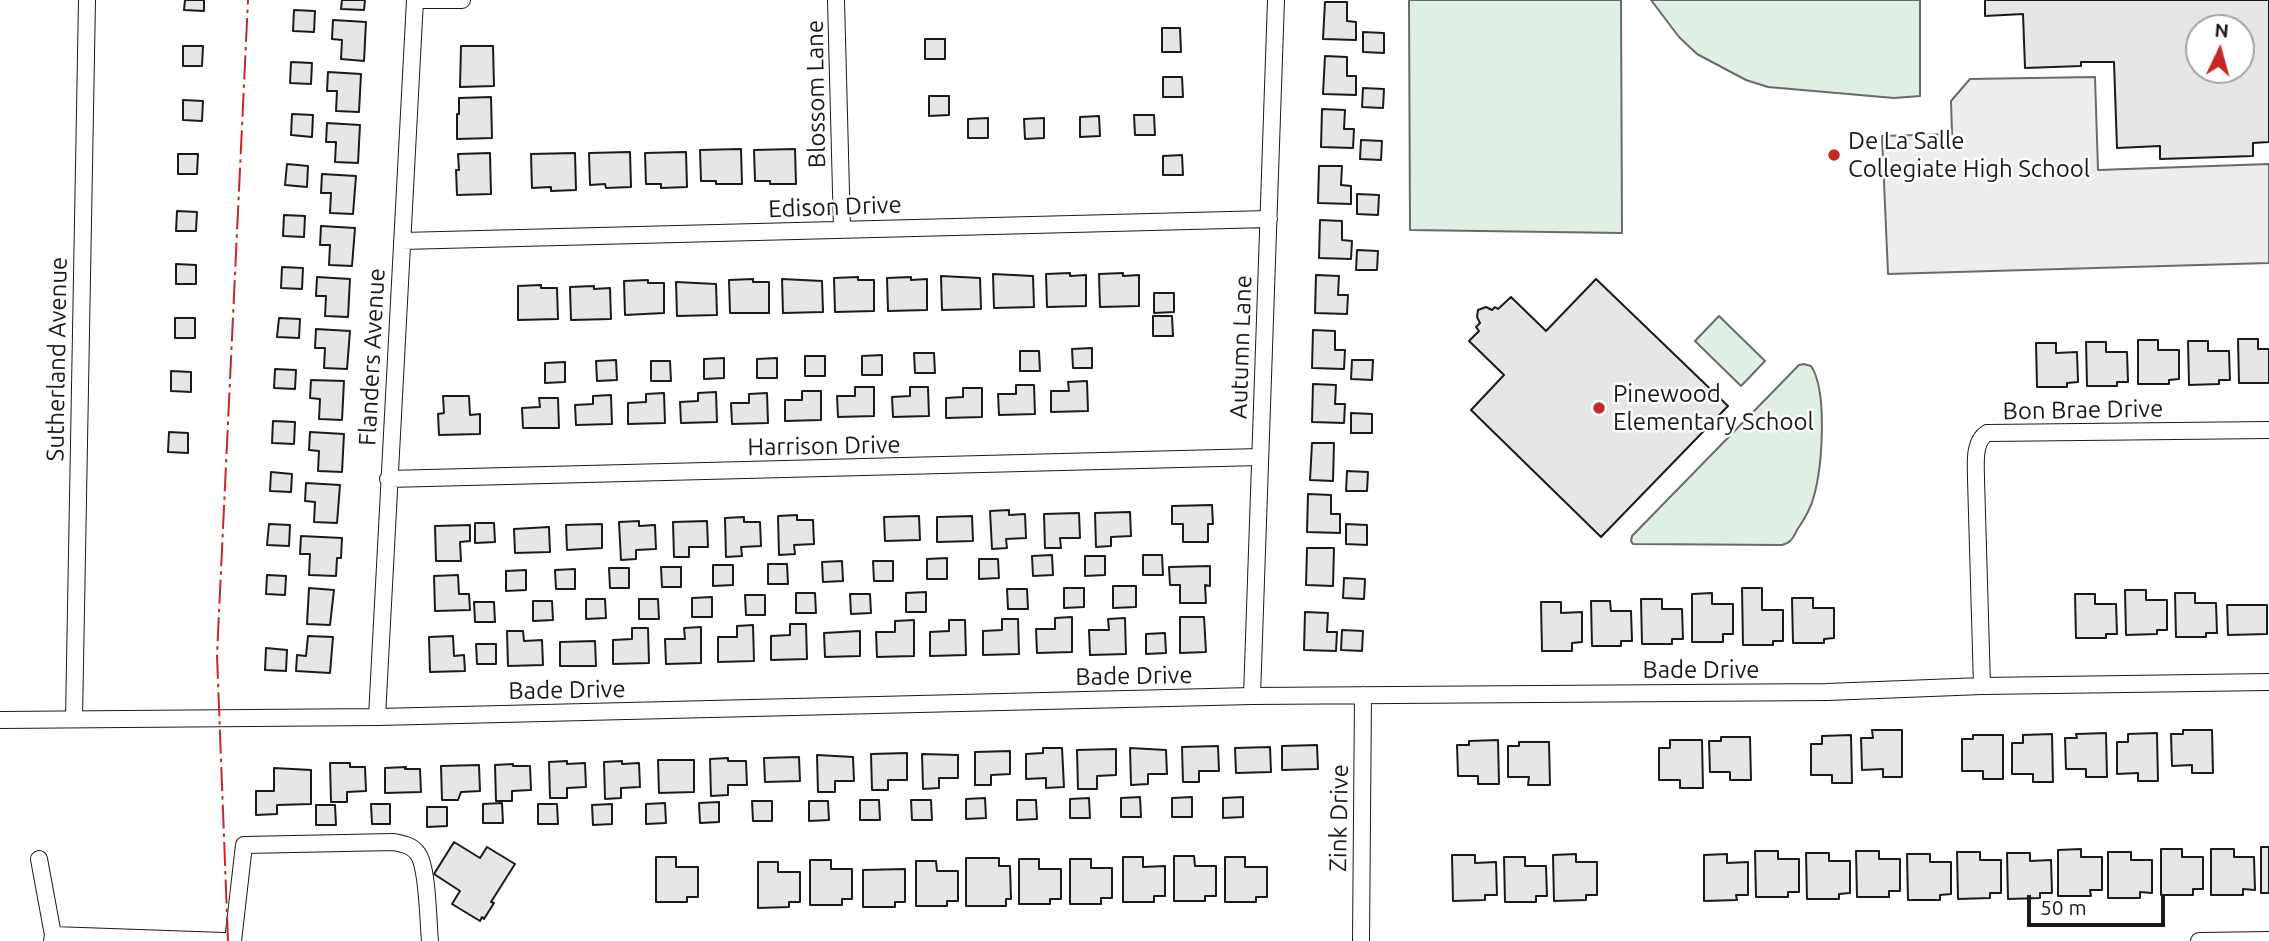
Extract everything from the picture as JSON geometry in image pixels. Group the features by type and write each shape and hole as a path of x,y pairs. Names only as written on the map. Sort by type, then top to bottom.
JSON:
{"street":[{"name":"Sutherland Avenue","path":"74,719 87,0"},
{"path":"415,0 462,0"},
{"name":"Flanders Avenue","path":"377,717 415,0"},
{"name":"Blossom Lane","path":"836,0 842,230"},
{"name":"Autumn Lane","path":"1252,696 1276,0"},
{"name":"Edison Drive","path":"402,241 1269,219"},
{"name":"Bon Brae Drive","path":"1982,686 1976,479 1976,453 1982,436 1987,433 2269,430"},
{"name":"Harrison Drive","path":"388,479 1260,457"},
{"name":"Bade Drive","path":"0,720 377,717 1252,696 1827,692 1982,686 2269,682"},
{"name":"Zink Drive","path":"1361,941 1363,695"},
{"path":"233,941 244,845 394,842 407,844 418,853 423,866 430,941"},
{"path":"39,859 52,938 224,941"},
{"path":"2199,941 2269,940"}],"green space":[{"path":"1409,0 1621,0 1622,233 1410,230"},
{"path":"1651,0 1920,0 1920,96 1894,98 1768,87 1746,80 1697,54 1679,37"},
{"path":"1719,316 1765,361 1741,386 1695,341"},
{"path":"1799,365 1811,366 1820,393 1821,449 1813,500 1791,540 1782,545 1633,544 1632,536"}],"shaded area":[{"path":"2095,77 2098,170 2269,164 2269,263 1888,274 1882,136 1952,134 1951,101 1970,79"}],"building":[{"path":"185,0 204,0 204,11 184,10"},
{"path":"342,0 365,0 364,10 341,9"},
{"path":"1985,0 2269,0 2269,142 2253,143 2253,156 2160,159 2160,146 2117,148 2114,62 2081,62 2081,66 2025,68 2023,14 1985,16"},
{"path":"1325,2 1347,2 1347,21 1356,22 1356,40 1323,39"},
{"path":"294,10 315,11 314,32 293,31"},
{"path":"333,20 366,22 364,61 341,59 342,40 332,39"},
{"path":"1162,28 1180,28 1181,52 1162,52"},
{"path":"1363,32 1384,33 1384,53 1363,52"},
{"path":"925,39 945,39 945,59 925,59"},
{"path":"183,46 203,46 202,66 183,66"},
{"path":"461,46 493,46 494,86 460,87"},
{"path":"1325,56 1347,57 1347,76 1356,76 1356,95 1323,94"},
{"path":"291,62 312,63 311,84 290,83"},
{"path":"328,72 361,74 359,112 336,111 337,91 327,91"},
{"path":"1163,77 1182,77 1183,97 1163,97"},
{"path":"1363,88 1384,89 1383,108 1362,107"},
{"path":"929,96 949,96 949,115 929,116"},
{"path":"491,97 492,138 457,139 459,98"},
{"path":"183,100 203,101 202,121 183,120"},
{"path":"1322,109 1345,110 1344,129 1354,129 1353,148 1321,147"},
{"path":"292,114 313,115 312,137 291,135"},
{"path":"1134,115 1154,115 1155,135 1135,135"},
{"path":"1099,116 1100,136 1080,137 1080,117"},
{"path":"988,118 988,138 968,138 968,119"},
{"path":"1044,118 1044,138 1025,139 1024,119"},
{"path":"327,123 360,125 358,163 335,162 336,142 326,142"},
{"path":"1361,140 1382,141 1381,160 1360,159"},
{"path":"741,149 742,184 701,181 700,150"},
{"path":"795,149 796,184 755,181 754,150"},
{"path":"630,152 631,187 606,188 605,184 590,185 589,153"},
{"path":"686,152 687,187 661,188 661,184 646,184 645,153"},
{"path":"490,153 491,194 457,195 458,154"},
{"path":"575,153 576,190 551,191 551,187 532,188 531,154"},
{"path":"178,154 198,154 197,174 178,174"},
{"path":"1182,155 1183,175 1163,175 1163,156"},
{"path":"287,164 308,166 307,187 285,185"},
{"path":"1319,166 1342,166 1341,185 1351,186 1351,204 1318,203"},
{"path":"322,174 356,176 353,214 330,213 331,193 321,193"},
{"path":"1357,194 1379,195 1378,215 1357,214"},
{"path":"177,211 197,212 196,231 176,231"},
{"path":"284,215 305,216 304,237 283,236"},
{"path":"1320,220 1342,221 1342,240 1352,241 1351,259 1319,258"},
{"path":"321,226 355,228 352,266 329,265 330,245 320,245"},
{"path":"1357,250 1378,251 1377,270 1356,270"},
{"path":"176,264 196,265 196,284 176,284"},
{"path":"282,267 303,268 302,289 281,288"},
{"path":"1070,273 1070,276 1086,275 1086,306 1047,307 1046,274"},
{"path":"1123,273 1123,276 1139,275 1139,306 1100,307 1099,274"},
{"path":"993,274 1033,276 1034,307 994,308"},
{"path":"1316,275 1339,276 1338,295 1348,295 1347,314 1315,313"},
{"path":"941,276 980,278 981,309 942,310"},
{"path":"317,277 350,279 348,317 325,316 326,296 316,296"},
{"path":"858,277 858,280 874,280 874,311 835,312 834,278"},
{"path":"911,277 911,280 927,279 927,310 888,311 887,278"},
{"path":"753,279 753,282 769,282 769,313 730,313 729,280"},
{"path":"782,279 822,281 823,312 783,313"},
{"name":"Pinewood Elementary School","path":"1596,279 1728,406 1601,537 1471,410 1504,375 1469,341 1479,331 1476,327 1480,323 1478,310 1486,307 1498,309 1511,297 1546,331"},
{"path":"648,280 648,283 664,283 664,313 625,315 624,281"},
{"path":"676,282 716,284 717,315 677,316"},
{"path":"541,285 541,288 557,288 558,319 518,320 518,286"},
{"path":"594,286 594,289 610,288 611,319 571,320 570,287"},
{"path":"1154,293 1174,293 1174,312 1154,313"},
{"path":"1153,316 1172,316 1173,336 1153,336"},
{"path":"175,318 195,318 195,338 175,338"},
{"path":"279,318 300,319 299,338 277,337"},
{"path":"316,329 350,331 347,369 324,368 325,348 315,348"},
{"path":"1313,330 1335,331 1335,350 1345,350 1344,369 1312,368"},
{"path":"2238,339 2258,339 2258,349 2269,349 2269,383 2239,383"},
{"path":"2138,340 2158,340 2158,350 2179,350 2179,379 2169,380 2169,384 2138,384"},
{"path":"2188,341 2208,341 2208,351 2229,351 2230,380 2219,380 2219,384 2189,385"},
{"path":"2086,342 2106,342 2106,352 2127,352 2128,382 2117,382 2117,386 2087,386"},
{"path":"2036,343 2056,343 2056,353 2077,352 2078,382 2067,383 2067,387 2037,387"},
{"path":"1092,348 1092,368 1073,368 1072,349"},
{"path":"1020,351 1039,351 1040,371 1020,371"},
{"path":"914,353 934,353 935,373 915,373"},
{"path":"882,355 882,375 862,375 862,356"},
{"path":"805,356 825,356 825,376 805,376"},
{"path":"724,358 724,378 704,379 704,359"},
{"path":"777,358 777,378 757,378 757,359"},
{"path":"616,360 617,380 597,381 596,361"},
{"path":"1352,360 1373,360 1372,380 1351,379"},
{"path":"651,361 670,361 671,381 651,381"},
{"path":"565,362 565,382 545,383 545,363"},
{"path":"275,369 296,370 295,389 274,388"},
{"path":"171,371 191,372 191,392 171,391"},
{"path":"311,380 344,381 342,420 319,419 320,399 310,398"},
{"path":"1087,381 1088,411 1051,412 1051,391 1069,391 1068,382"},
{"path":"1313,384 1336,385 1335,404 1345,404 1344,423 1312,422"},
{"path":"1016,385 1034,385 1035,414 999,415 998,394 1016,394"},
{"path":"855,387 874,387 874,416 838,417 837,396 855,396"},
{"path":"910,387 928,387 929,416 893,417 892,397 910,396"},
{"path":"963,388 982,388 982,417 946,418 946,398 963,397"},
{"path":"802,391 821,391 821,420 785,421 785,400 802,400"},
{"path":"716,392 717,422 681,423 680,402 698,401 698,393"},
{"path":"664,393 665,423 628,424 628,403 646,402 646,394"},
{"path":"767,393 768,423 732,424 731,403 749,403 749,394"},
{"path":"611,395 612,424 576,425 575,405 593,404 593,396"},
{"path":"443,396 469,396 470,415 480,414 480,434 439,435 438,414 444,413"},
{"path":"539,398 558,398 559,428 523,428 522,408 540,407"},
{"path":"1351,413 1372,414 1372,433 1351,433"},
{"path":"273,421 295,422 294,444 272,443"},
{"path":"169,432 188,433 188,453 168,452"},
{"path":"310,432 344,434 342,472 318,471 319,451 309,450"},
{"path":"1312,443 1334,443 1333,481 1310,480"},
{"path":"1347,471 1368,472 1367,491 1346,491"},
{"path":"271,472 292,474 291,492 270,491"},
{"path":"306,483 340,485 337,523 314,522 315,502 305,501"},
{"path":"1308,494 1331,495 1331,514 1340,514 1340,533 1307,532"},
{"path":"1212,505 1213,524 1208,524 1208,542 1183,542 1183,524 1172,524 1172,506"},
{"path":"1009,510 1009,515 1025,514 1026,538 1006,539 1007,548 992,549 990,511"},
{"path":"1130,512 1131,536 1111,537 1111,546 1096,547 1095,513"},
{"path":"1079,513 1080,538 1060,538 1061,548 1045,548 1044,514"},
{"path":"797,515 797,520 813,520 814,544 794,545 795,554 779,555 778,516"},
{"path":"919,516 920,540 885,541 884,517"},
{"path":"972,516 973,541 937,542 937,517"},
{"path":"744,517 744,522 760,522 761,546 741,547 742,556 726,557 725,518"},
{"path":"639,521 639,526 655,525 656,549 636,550 636,559 621,560 619,522"},
{"path":"707,521 708,547 689,547 689,557 674,557 673,522"},
{"path":"475,523 494,523 495,542 475,543"},
{"path":"269,524 290,525 289,546 267,545"},
{"path":"602,524 602,548 567,550 566,525"},
{"path":"1346,524 1367,525 1367,545 1346,544"},
{"path":"470,525 470,541 460,542 461,561 436,561 435,526"},
{"path":"549,527 550,552 515,553 514,529"},
{"path":"301,536 342,538 341,558 337,558 336,576 309,575 310,554 300,554"},
{"path":"1307,548 1334,548 1333,586 1306,585"},
{"path":"1052,555 1053,575 1033,576 1032,556"},
{"path":"1143,555 1162,555 1163,575 1143,575"},
{"path":"1085,556 1105,556 1105,575 1085,576"},
{"path":"947,558 947,579 927,579 927,559"},
{"path":"979,559 998,559 999,578 979,579"},
{"path":"842,561 843,581 823,582 822,562"},
{"path":"873,561 893,561 893,581 874,581"},
{"path":"768,564 787,564 788,584 768,584"},
{"path":"713,565 733,565 733,585 713,586"},
{"path":"1210,566 1210,586 1205,585 1206,603 1180,603 1180,585 1170,585 1169,567"},
{"path":"661,567 681,567 681,587 662,587"},
{"path":"609,568 629,568 629,588 610,588"},
{"path":"575,569 575,589 556,589 555,570"},
{"path":"526,570 526,590 506,591 506,571"},
{"path":"267,575 286,576 285,595 266,594"},
{"path":"458,575 459,594 469,594 470,610 435,611 434,576"},
{"path":"1344,578 1365,579 1364,599 1343,598"},
{"path":"1113,586 1136,586 1136,607 1113,608"},
{"path":"309,588 334,590 330,625 307,624"},
{"path":"1064,588 1084,588 1084,607 1064,608"},
{"path":"1742,588 1762,588 1762,610 1783,610 1783,641 1773,641 1773,645 1743,645"},
{"path":"1007,589 1027,589 1028,609 1008,609"},
{"path":"2125,590 2146,590 2146,600 2167,600 2167,630 2157,630 2157,634 2126,635"},
{"path":"926,592 926,612 906,612 906,593"},
{"path":"796,593 815,593 816,613 796,613"},
{"path":"1712,593 1712,604 1733,604 1733,634 1723,634 1723,642 1692,642 1692,594"},
{"path":"2175,593 2195,593 2195,603 2216,603 2217,633 2206,633 2206,637 2176,637"},
{"path":"850,594 870,594 871,613 851,614"},
{"path":"2075,594 2095,594 2095,604 2116,604 2117,634 2106,634 2106,638 2076,638"},
{"path":"745,595 765,595 765,615 746,615"},
{"path":"712,597 712,617 692,617 692,598"},
{"path":"1792,598 1813,598 1813,608 1834,608 1834,638 1824,639 1824,643 1793,643"},
{"path":"586,599 605,599 606,618 586,619"},
{"path":"639,599 658,599 659,619 639,619"},
{"path":"1641,599 1662,599 1662,609 1682,609 1683,639 1672,639 1672,644 1642,644"},
{"path":"533,601 552,601 553,620 533,621"},
{"path":"1591,601 1610,601 1611,611 1631,611 1632,641 1621,641 1621,646 1592,646"},
{"path":"474,602 494,602 495,622 475,622"},
{"path":"1541,602 1561,602 1561,613 1582,612 1582,642 1572,643 1572,651 1542,651"},
{"path":"2227,605 2267,605 2267,634 2228,635"},
{"path":"1305,612 1328,613 1327,632 1337,632 1336,651 1304,650"},
{"path":"1072,617 1072,652 1037,653 1036,629 1055,629 1055,618"},
{"path":"1180,617 1204,617 1206,652 1180,653"},
{"path":"1125,618 1126,654 1090,655 1089,630 1109,630 1108,619"},
{"path":"1002,619 1018,619 1019,654 983,655 983,631 1002,630"},
{"path":"914,620 914,656 877,657 876,632 895,632 895,621"},
{"path":"949,620 965,620 966,655 930,656 930,632 949,631"},
{"path":"790,624 806,624 807,659 771,660 771,636 790,635"},
{"path":"753,625 754,661 718,662 718,637 737,637 737,626"},
{"path":"701,627 701,663 666,664 665,639 685,639 684,628"},
{"path":"632,628 648,628 649,663 613,664 613,640 632,639"},
{"path":"1342,630 1363,631 1362,651 1341,650"},
{"path":"507,631 523,631 524,641 542,640 543,665 508,666"},
{"path":"860,631 860,656 825,657 824,633"},
{"path":"1165,633 1166,653 1146,654 1146,634"},
{"path":"308,636 333,637 330,673 296,671 297,655 306,656"},
{"path":"453,636 454,656 464,655 465,671 430,672 429,637"},
{"path":"595,641 596,666 560,666 560,642"},
{"path":"476,644 496,644 496,664 477,664"},
{"path":"266,648 287,650 286,671 265,670"},
{"path":"1872,730 1902,730 1902,777 1883,777 1883,769 1862,770 1861,738 1873,738"},
{"path":"2183,730 2212,730 2213,773 2192,773 2192,765 2172,766 2171,734 2183,734"},
{"path":"2106,733 2107,777 2086,777 2086,769 2066,769 2065,738 2077,738 2076,734"},
{"path":"2157,733 2158,781 2138,781 2138,773 2117,774 2117,742 2128,742 2128,734"},
{"path":"2052,734 2053,782 2033,782 2033,774 2012,774 2012,743 2023,743 2023,735"},
{"path":"1851,735 1852,783 1832,783 1832,775 1811,775 1811,744 1822,744 1822,736"},
{"path":"1973,735 2003,735 2003,779 1983,779 1983,771 1962,771 1962,739 1973,739"},
{"path":"1721,737 1750,737 1751,780 1730,780 1730,772 1710,772 1709,741 1721,741"},
{"path":"1498,740 1499,784 1478,784 1478,776 1458,776 1457,745 1469,745 1469,741"},
{"path":"1670,740 1702,740 1703,788 1680,788 1680,780 1659,780 1659,748 1670,748"},
{"path":"1519,742 1549,742 1550,785 1528,785 1529,777 1508,777 1508,746 1519,746"},
{"path":"1317,745 1318,769 1282,770 1282,746"},
{"path":"1218,746 1219,771 1199,771 1199,782 1183,782 1182,747"},
{"path":"1270,747 1271,772 1236,773 1235,748"},
{"path":"1043,748 1062,748 1064,787 1046,788 1046,778 1026,779 1026,754 1043,753"},
{"path":"1130,748 1166,750 1167,774 1148,774 1148,784 1131,785"},
{"path":"1116,749 1116,775 1097,776 1097,789 1078,789 1077,750"},
{"path":"1010,751 1010,774 991,775 991,785 975,785 975,752"},
{"path":"907,753 907,780 888,780 888,790 872,790 871,754"},
{"path":"922,754 958,755 958,778 939,778 939,788 923,789"},
{"path":"817,755 853,757 854,781 835,781 835,792 818,792"},
{"path":"799,757 800,781 765,782 764,758"},
{"path":"728,758 728,761 746,761 747,785 728,785 728,795 711,796 710,759"},
{"path":"658,760 694,760 694,792 659,793"},
{"path":"567,761 567,764 585,763 586,787 567,788 567,798 550,798 549,762"},
{"path":"622,761 622,764 639,763 640,787 621,788 621,798 605,799 604,762"},
{"path":"330,763 350,763 350,767 365,767 366,791 347,792 347,802 331,802"},
{"path":"479,765 480,791 461,792 458,800 442,800 441,766"},
{"path":"495,765 530,766 531,790 512,791 512,801 496,801"},
{"path":"406,767 405,769 420,769 421,792 385,793 385,768"},
{"path":"274,768 311,770 311,804 277,805 277,814 256,815 256,791 274,791"},
{"path":"1140,797 1141,817 1121,817 1121,798"},
{"path":"1192,797 1192,817 1172,817 1172,798"},
{"path":"1243,797 1243,817 1223,818 1223,798"},
{"path":"985,798 986,818 966,819 966,799"},
{"path":"1089,798 1090,818 1070,818 1070,799"},
{"path":"860,800 879,800 880,820 860,820"},
{"path":"911,800 931,800 932,820 912,820"},
{"path":"1017,800 1036,800 1037,819 1017,820"},
{"path":"752,801 772,801 772,821 753,821"},
{"path":"809,801 828,801 829,820 809,821"},
{"path":"719,802 719,822 700,823 699,803"},
{"path":"502,803 503,823 483,823 483,804"},
{"path":"665,803 666,823 646,824 646,804"},
{"path":"371,804 390,804 390,824 372,824"},
{"path":"538,804 557,804 558,824 538,824"},
{"path":"612,804 612,824 593,825 592,805"},
{"path":"316,805 335,805 336,825 316,825"},
{"path":"427,807 447,807 447,826 427,827"},
{"path":"454,842 480,858 487,847 515,864 491,902 494,903 480,921 452,904 460,891 434,874"},
{"path":"2261,847 2269,847 2269,893 2261,893"},
{"path":"2081,849 2081,857 2102,857 2102,890 2090,890 2091,896 2058,896 2058,850"},
{"path":"2161,849 2182,849 2182,857 2203,857 2203,889 2193,889 2193,895 2161,895"},
{"path":"2211,849 2234,849 2234,857 2254,857 2255,890 2243,889 2243,895 2211,895"},
{"path":"1755,851 1778,851 1778,859 1799,859 1799,892 1788,892 1788,897 1756,897"},
{"path":"1856,851 1879,851 1879,859 1900,859 1900,891 1889,891 1889,897 1857,897"},
{"path":"1957,852 1980,852 1980,860 2001,860 2001,893 1990,893 1990,898 1958,899"},
{"path":"2108,852 2131,852 2131,860 2152,860 2152,893 2140,892 2140,898 2108,898"},
{"path":"1806,853 1829,853 1829,861 1850,861 1850,893 1839,894 1839,899 1807,899"},
{"path":"2007,853 2030,853 2030,861 2051,860 2052,893 2040,893 2040,898 2008,899"},
{"path":"1576,854 1576,862 1597,862 1597,895 1586,895 1586,900 1554,901 1553,855"},
{"path":"1727,854 1727,863 1748,862 1748,895 1736,895 1737,900 1704,901 1704,855"},
{"path":"1907,854 1930,854 1930,862 1951,862 1951,894 1940,895 1940,900 1908,900"},
{"path":"1452,855 1475,855 1475,863 1496,862 1497,895 1485,895 1485,900 1453,901"},
{"path":"1174,856 1194,856 1195,866 1216,866 1216,896 1205,896 1205,901 1174,901"},
{"path":"656,857 676,857 676,867 698,867 698,897 687,897 687,902 656,902"},
{"path":"1123,857 1143,857 1143,867 1165,866 1165,896 1154,896 1154,902 1123,902"},
{"path":"1225,857 1245,857 1245,867 1267,867 1267,897 1256,897 1256,902 1225,902"},
{"path":"1504,857 1525,857 1525,866 1546,866 1547,896 1536,896 1536,902 1505,902"},
{"path":"966,858 999,858 999,866 1010,866 1011,899 1006,899 1006,906 966,906"},
{"path":"1019,859 1039,859 1039,869 1061,869 1061,899 1050,899 1050,904 1019,904"},
{"path":"1070,859 1091,859 1091,868 1112,868 1112,898 1101,898 1101,904 1070,904"},
{"path":"810,860 831,860 831,869 852,869 852,899 842,899 842,905 810,905"},
{"path":"916,861 936,861 937,871 958,871 958,901 947,901 947,906 916,906"},
{"path":"758,862 778,862 778,872 800,872 800,902 789,902 789,907 758,908"},
{"path":"905,869 905,902 895,902 895,907 863,907 863,870"}],"power":[{"path":"228,941 217,655 248,0"}],"place":[{"name":"De La Salle Collegiate High School","path":"1834,155"},
{"name":"Pinewood Elementary School","path":"1599,408"}]}
